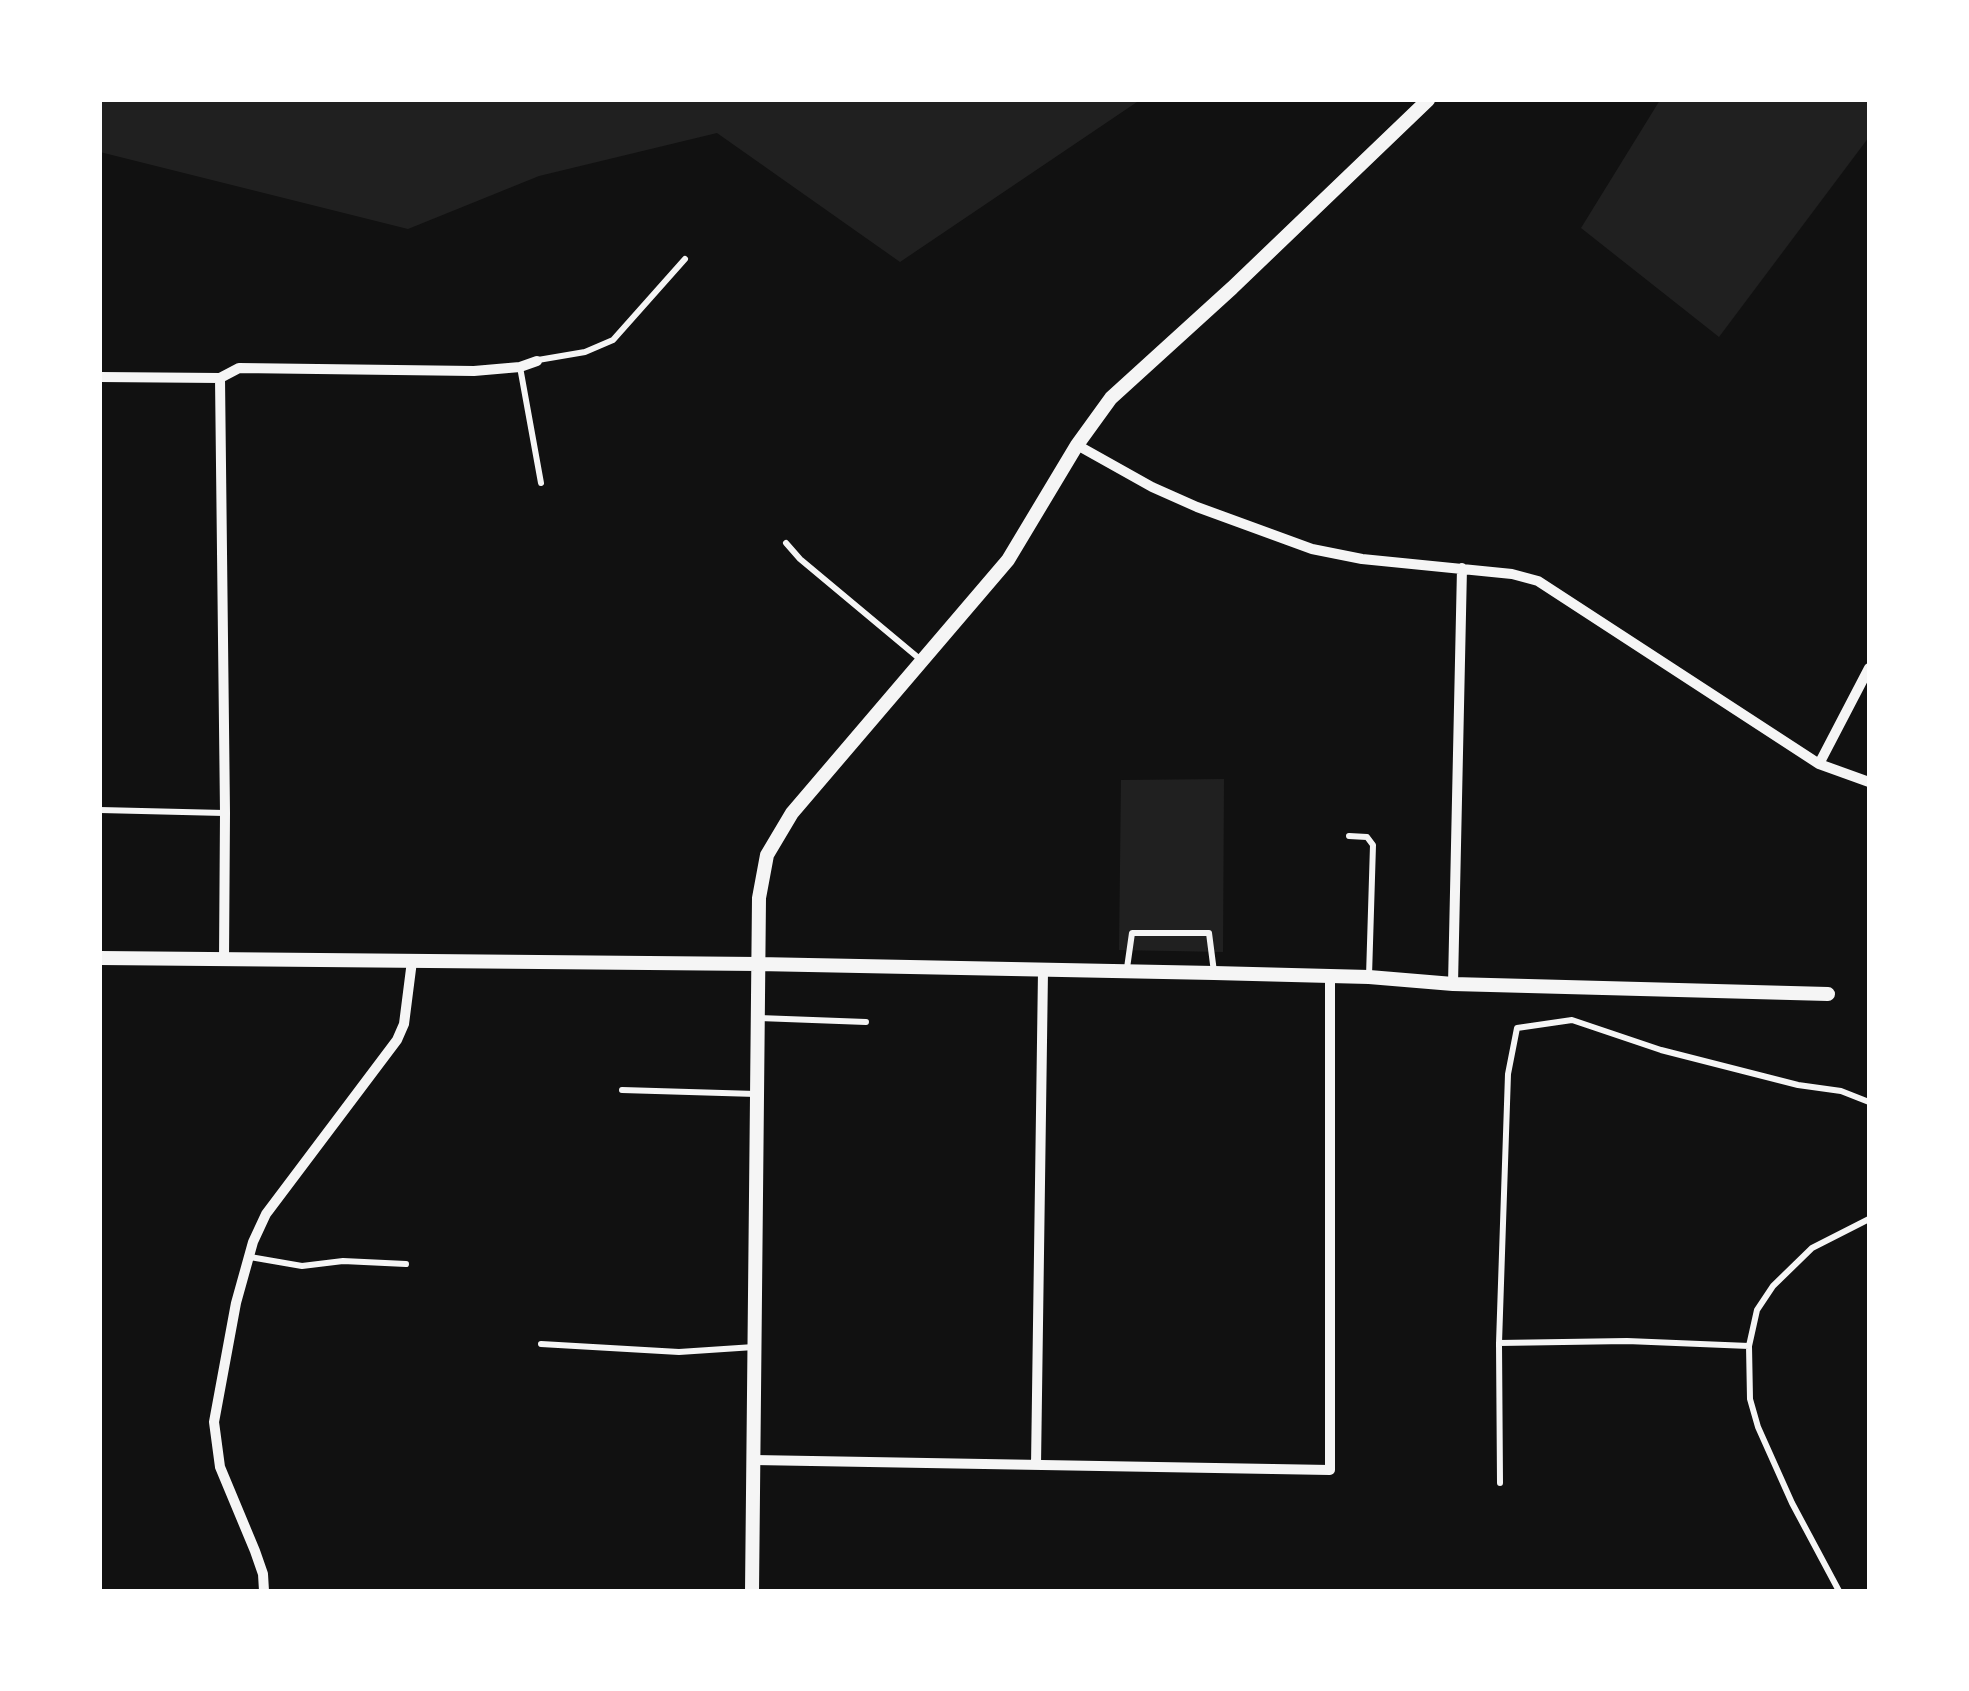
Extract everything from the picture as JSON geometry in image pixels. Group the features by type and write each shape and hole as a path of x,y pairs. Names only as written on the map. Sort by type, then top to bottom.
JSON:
{"street":[{"path":"752,1591 759,898 767,855 792,813 1008,560 1111,398 1428,100"},
{"path":"100,376 220,378 239,368 450,372 520,368 537,361"},
{"path":"220,378 226,813 224,960"},
{"path":"1077,446 1196,507 1312,549 1538,581 1819,764 1869,782"},
{"path":"1453,984 1462,568"},
{"path":"1819,764 1869,668"},
{"path":"100,958 1126,971 1828,994"},
{"path":"264,1591 255,1551 220,1467 214,1422 236,1303 248,1256 266,1214 397,1040 404,1024 412,961"},
{"path":"1036,1465 1043,970"},
{"path":"754,1460 1330,1470 1330,976"}],"lane":[{"path":"537,361 585,352 612,340 685,259"},
{"path":"520,368 540,484"},
{"path":"786,543 922,660"},
{"path":"100,810 226,813"},
{"path":"1349,836 1367,837 1373,845 1369,977"},
{"path":"1126,971 1132,932 1210,933 1214,973"},
{"path":"758,1018 866,1022"},
{"path":"1500,1482 1499,1343 1508,1074 1517,1028 1572,1020 1661,1050 1869,1102"},
{"path":"622,1090 757,1094"},
{"path":"1839,1591 1792,1503 1758,1426 1750,1400 1750,1346 1757,1310 1773,1286 1812,1248 1869,1219"},
{"path":"248,1256 302,1266 344,1261 406,1264"},
{"path":"1499,1343 1627,1341 1750,1346"},
{"path":"541,1344 679,1352 755,1346"}],"shaded area":[{"path":"100,100 1140,100 900,262 717,133 539,176 408,229 100,152"},
{"path":"1660,100 1869,100 1869,137 1719,337 1581,228"},
{"path":"1224,779 1223,952 1119,950 1121,780"}]}
